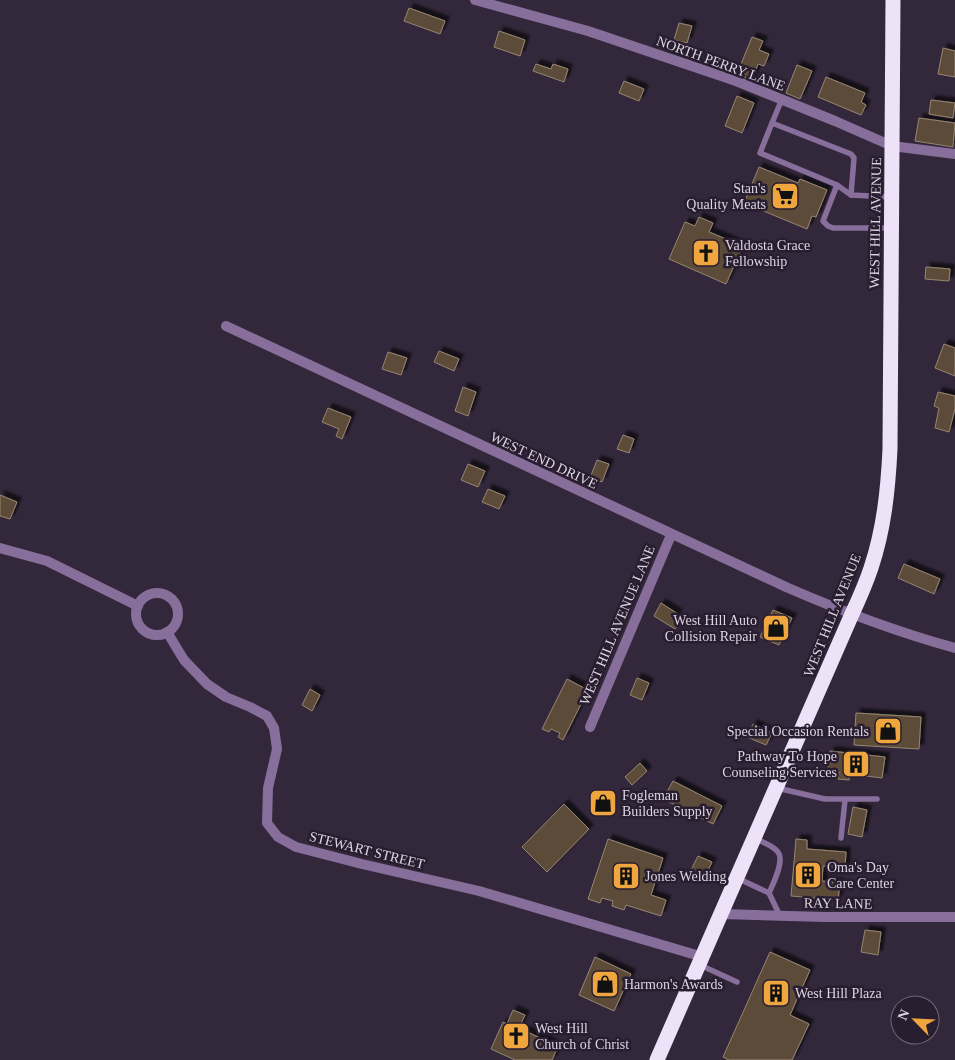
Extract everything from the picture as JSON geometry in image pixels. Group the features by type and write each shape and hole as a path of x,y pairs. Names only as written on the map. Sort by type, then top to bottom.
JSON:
{"highway":[{"name":"WEST HILL AVENUE","path":"657,1060 702,961 852,614 876,552 881,530 888,489 890,449 893,0"}],"street":[{"name":"NORTH PERRY LANE","path":"475,0 495,3 621,42 736,81 892,146 955,154"},
{"name":"WEST END DRIVE","path":"226,326 786,588 922,639 955,648"},
{"name":"WEST HILL AVENUE LANE","path":"590,727 671,535"},
{"path":"0,548 46,561 138,606"},
{"path":"154,593 169,596 177,607 178,616 173,628 167,632 160,635 153,634 141,627 137,613 138,606 147,596 154,593"},
{"name":"STEWART STREET","path":"167,632 184,660 207,684 226,697 250,706 266,716 274,728 278,749 268,788 267,824 278,837 296,846 362,864 479,891 702,961"},
{"name":"RAY LANE","path":"722,914 955,917"}],"lane":[{"path":"782,99 760,153 837,185 851,195 892,197"},
{"path":"772,123 851,154 854,158 851,195"},
{"path":"837,185 823,221 828,226 833,228 892,228"},
{"path":"777,788 826,799 877,799"},
{"path":"841,838 845,800"},
{"path":"755,839 780,853 781,863 769,893"},
{"path":"737,878 769,893 780,916"},
{"path":"702,961 737,982"}],"building":[{"path":"409,8 445,21 440,34 404,21"},
{"path":"679,23 692,26 687,43 674,40"},
{"path":"499,31 525,40 520,56 494,47"},
{"path":"752,37 763,41 759,50 769,54 764,66 758,64 752,80 737,74"},
{"path":"943,48 955,51 955,77 938,74"},
{"path":"536,64 551,69 553,64 568,69 564,82 533,71"},
{"path":"797,65 812,71 800,99 786,93"},
{"path":"826,77 865,93 861,102 866,105 861,115 818,97"},
{"path":"624,81 644,89 639,101 619,93"},
{"path":"737,96 754,103 742,133 725,126"},
{"path":"931,100 955,103 953,118 929,114"},
{"path":"919,118 955,123 953,147 915,141"},
{"name":"Stan's Quality Meats","path":"759,167 798,183 800,179 827,190 816,217 812,216 807,229 744,203"},
{"name":"Valdosta Grace Fellowship","path":"699,217 713,223 709,232 743,246 726,284 669,259 685,222 695,226"},
{"path":"926,267 950,269 949,281 925,279"},
{"path":"944,344 955,348 955,376 935,368"},
{"path":"439,351 459,359 454,371 434,362"},
{"path":"388,352 407,358 401,375 382,369"},
{"path":"463,387 476,392 468,416 455,411"},
{"path":"938,392 955,396 955,409 949,432 935,428 939,408 934,406"},
{"path":"328,408 351,417 342,439 336,436 339,429 322,422"},
{"path":"623,435 634,439 629,453 617,449"},
{"path":"597,460 609,464 602,482 590,478"},
{"path":"468,464 485,471 478,487 461,480"},
{"path":"488,489 505,496 499,509 482,502"},
{"path":"0,495 17,502 10,519 0,516"},
{"path":"904,564 940,579 934,594 898,578"},
{"path":"661,603 678,614 673,621 679,624 675,629 654,616"},
{"name":"West Hill Auto Collision Repair","path":"773,610 792,618 779,645 760,637"},
{"path":"637,678 649,683 642,700 630,695"},
{"path":"567,679 588,690 563,740 558,737 560,733 551,729 549,732 542,729"},
{"path":"310,689 320,695 312,711 302,705"},
{"name":"Special Occasion Rentals","path":"856,713 921,717 919,749 854,745"},
{"path":"753,724 772,733 766,745 747,737"},
{"name":"Pathway To Hope Counseling Services","path":"830,751 885,757 882,778 850,774 849,780 838,779 839,772 828,771"},
{"path":"640,763 647,771 632,785 625,777"},
{"path":"673,781 722,806 713,824 663,799"},
{"path":"564,804 589,829 547,872 522,847"},
{"path":"853,807 867,810 862,837 848,834"},
{"name":"Jones Welding","path":"608,839 663,858 651,895 666,900 661,916 626,905 624,910 612,906 613,901 602,898 600,903 588,899"},
{"name":"Oma's Day Care Center","path":"796,839 807,840 807,849 846,852 845,868 823,866 822,881 840,883 838,900 791,896"},
{"path":"698,856 712,862 705,877 691,870"},
{"path":"865,930 881,932 878,955 861,952"},
{"name":"West Hill Plaza","path":"770,952 810,970 790,1015 809,1024 792,1060 729,1060 723,1057"},
{"name":"Harmon's Awards","path":"595,957 631,974 614,1011 579,995"},
{"name":"West Hill Church of Christ","path":"513,1010 525,1015 519,1028 553,1044 551,1049 556,1051 552,1060 515,1060 491,1049 503,1022 507,1024"}],"place":[{"name":"Stan's Quality Meats","path":"785,196"},
{"name":"Valdosta Grace Fellowship","path":"706,253"},
{"name":"West Hill Auto Collision Repair","path":"776,628"},
{"name":"Special Occasion Rentals","path":"888,731"},
{"name":"Pathway To Hope Counseling Services","path":"856,764"},
{"name":"Fogleman Builders Supply","path":"603,803"},
{"name":"Oma's Day Care Center","path":"808,875"},
{"name":"Jones Welding","path":"626,876"},
{"name":"Harmon's Awards","path":"605,984"},
{"name":"West Hill Plaza","path":"776,993"},
{"name":"West Hill Church of Christ","path":"516,1036"}]}
